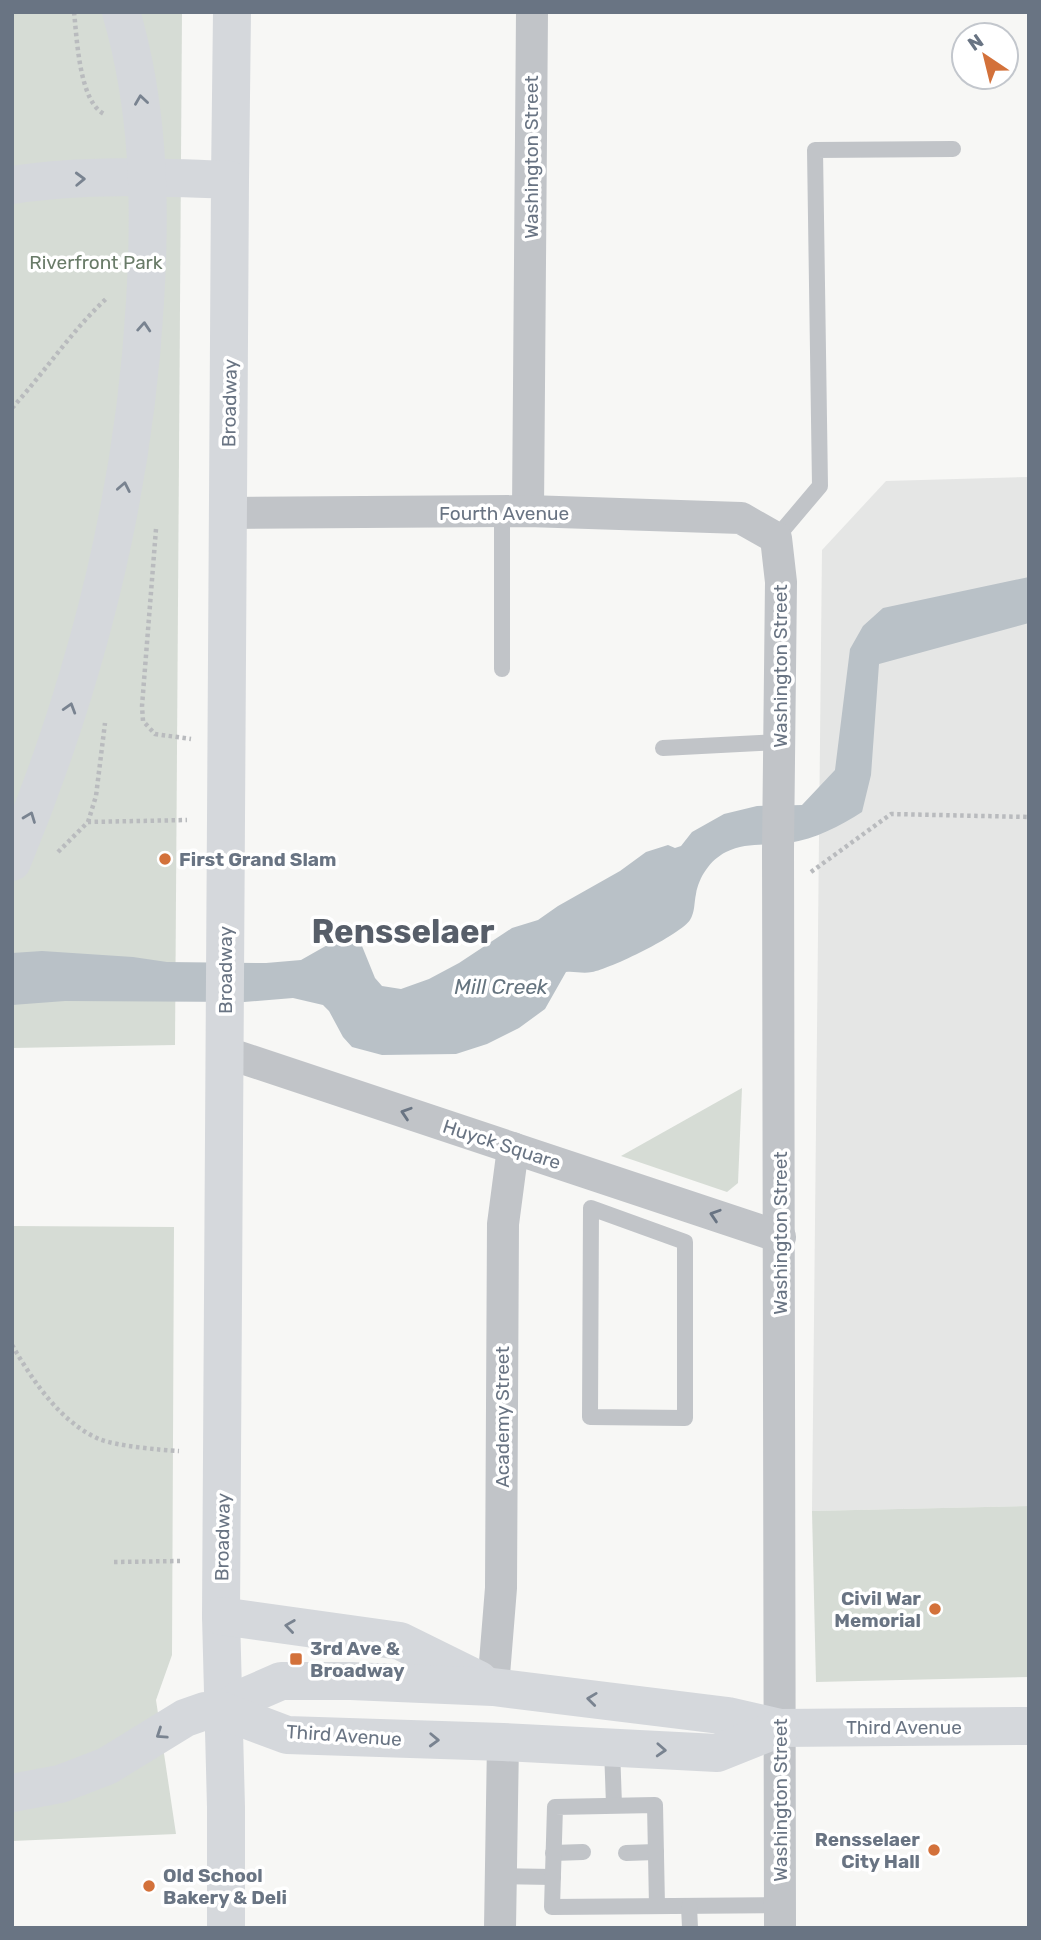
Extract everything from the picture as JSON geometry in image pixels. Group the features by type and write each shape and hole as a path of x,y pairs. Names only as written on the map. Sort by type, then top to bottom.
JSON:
{"main road":[{"path":"12,862 47,772 87,650 117,525 138,395 147,266 148,203 142,104 121,12"},
{"name":"Broadway","path":"226,1928 221,1616 232,12"},
{"path":"12,185 100,179 230,180"},
{"path":"221,1616 400,1641 494,1687"},
{"name":"Third Avenue","path":"223,1711 242,1698 281,1681 398,1682 494,1687 729,1716 780,1728 1029,1726"},
{"path":"12,1793 60,1784 83,1776 107,1766 185,1718 205,1711 223,1711"},
{"name":"Third Avenue","path":"223,1711 287,1735 716,1753 780,1728"}],"street":[{"name":"Washington Street","path":"515,512 532,12"},
{"name":"Fourth Avenue","path":"228,513 515,512 741,518 776,538"},
{"name":"Washington Street","path":"776,538 781,582 778,850 780,1917"},
{"name":"Huyck Square","path":"224,1047 513,1148 643,1209 780,1237"},
{"name":"Academy Street","path":"494,1687 500,1588 503,1224 513,1148"},
{"path":"500,1928 503,1742"}],"lane":[{"path":"776,538 820,486 815,150 953,149"},
{"path":"502,668 515,512"},
{"path":"663,748 779,742"},
{"path":"591,1208 643,1209 685,1242 685,1418 590,1418 591,1208"},
{"path":"612,1748 614,1805"},
{"path":"657,1906 655,1805 555,1807 552,1906 657,1906 689,1906 780,1917"},
{"path":"553,1853 583,1852"},
{"path":"626,1853 656,1852"},
{"path":"501,1876 553,1877"},
{"path":"689,1906 690,1928"}],"path":[{"path":"12,408 94,310 110,295"},
{"path":"142,705 143,721 155,734 172,738 226,741"},
{"path":"811,872 891,814 1029,817"},
{"path":"51,859 88,822 187,820"},
{"path":"12,1345 32,1380 68,1418 100,1439 179,1451"},
{"path":"114,1562 180,1562"}],"shaded area":[{"path":"1029,477 1029,1506 812,1511 822,550 886,481"}],"green space":[{"name":"Riverfront Park","path":"12,12 182,12 175,1045 12,1048"},
{"path":"742,1088 738,1183 727,1192 621,1156"},
{"path":"12,1226 174,1227 172,1655 156,1700 176,1834 12,1841"},
{"path":"1029,1506 1029,1677 816,1682 812,1511"}],"water":[{"name":"Mill Creek","path":"1029,577 1029,623 879,664 871,775 862,812 818,835 789,843 741,847 720,855 703,875 697,888 692,917 684,926 614,965 592,972 566,972 545,1009 519,1028 487,1044 456,1054 382,1055 352,1047 323,1005 293,998 244,1002 65,1001 12,1005 12,953 42,951 167,962 266,963 301,960 338,939 350,939 362,946 375,978 382,986 401,989 429,979 512,928 538,920 620,871 646,852 668,845 675,848 681,846 692,832 724,814 757,806 802,805 835,770 850,649 863,626 883,608"}],"place":[{"name":"First Grand Slam","path":"165,859"},
{"name":"Civil War Memorial","path":"935,1609"},
{"name":"3rd Ave & Broadway","path":"296,1659"},
{"name":"Rensselaer City Hall","path":"934,1850"},
{"name":"Old School Bakery & Deli","path":"149,1886"}],"district":[{"name":"Rensselaer","path":"403,931"}]}
